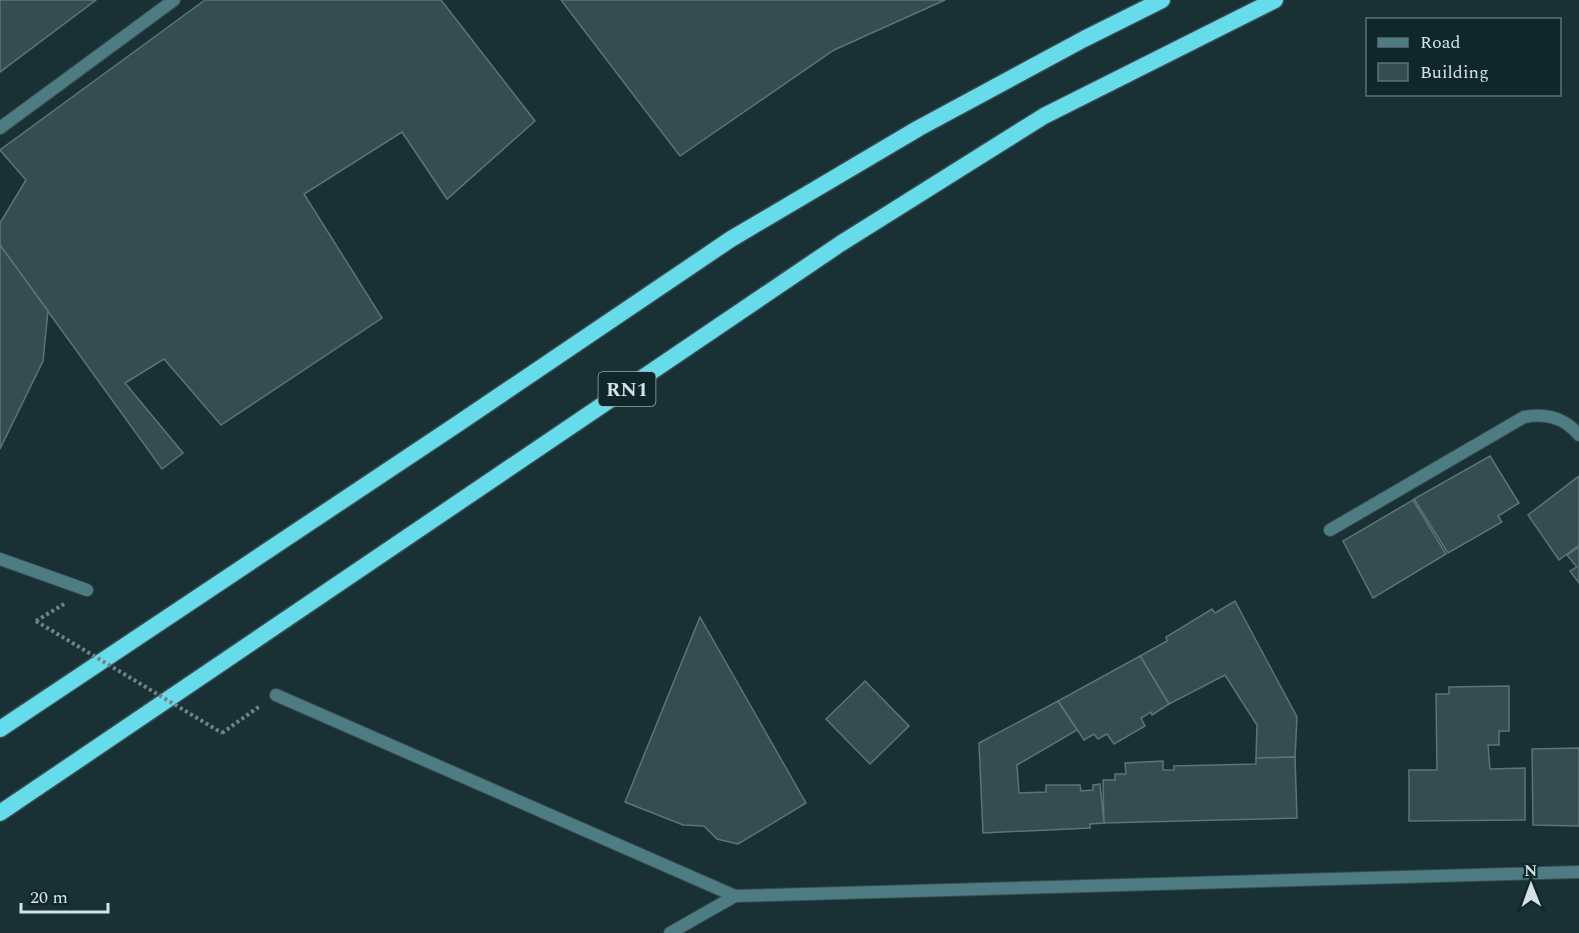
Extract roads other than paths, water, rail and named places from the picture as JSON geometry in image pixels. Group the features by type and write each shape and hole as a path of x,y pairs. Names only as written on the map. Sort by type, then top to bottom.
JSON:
{"highway":[{"path":"0,729 732,239 919,128 1084,39 1162,0"},
{"name":"RN1","path":"0,813 850,238 1044,116 1275,0"}],"street":[{"path":"0,128 174,0"},
{"path":"1330,530 1524,417 1539,414 1554,416 1565,422 1579,435"},
{"path":"0,559 87,590"},
{"path":"276,695 735,896 1579,872"},
{"path":"669,933 735,896"}]}
